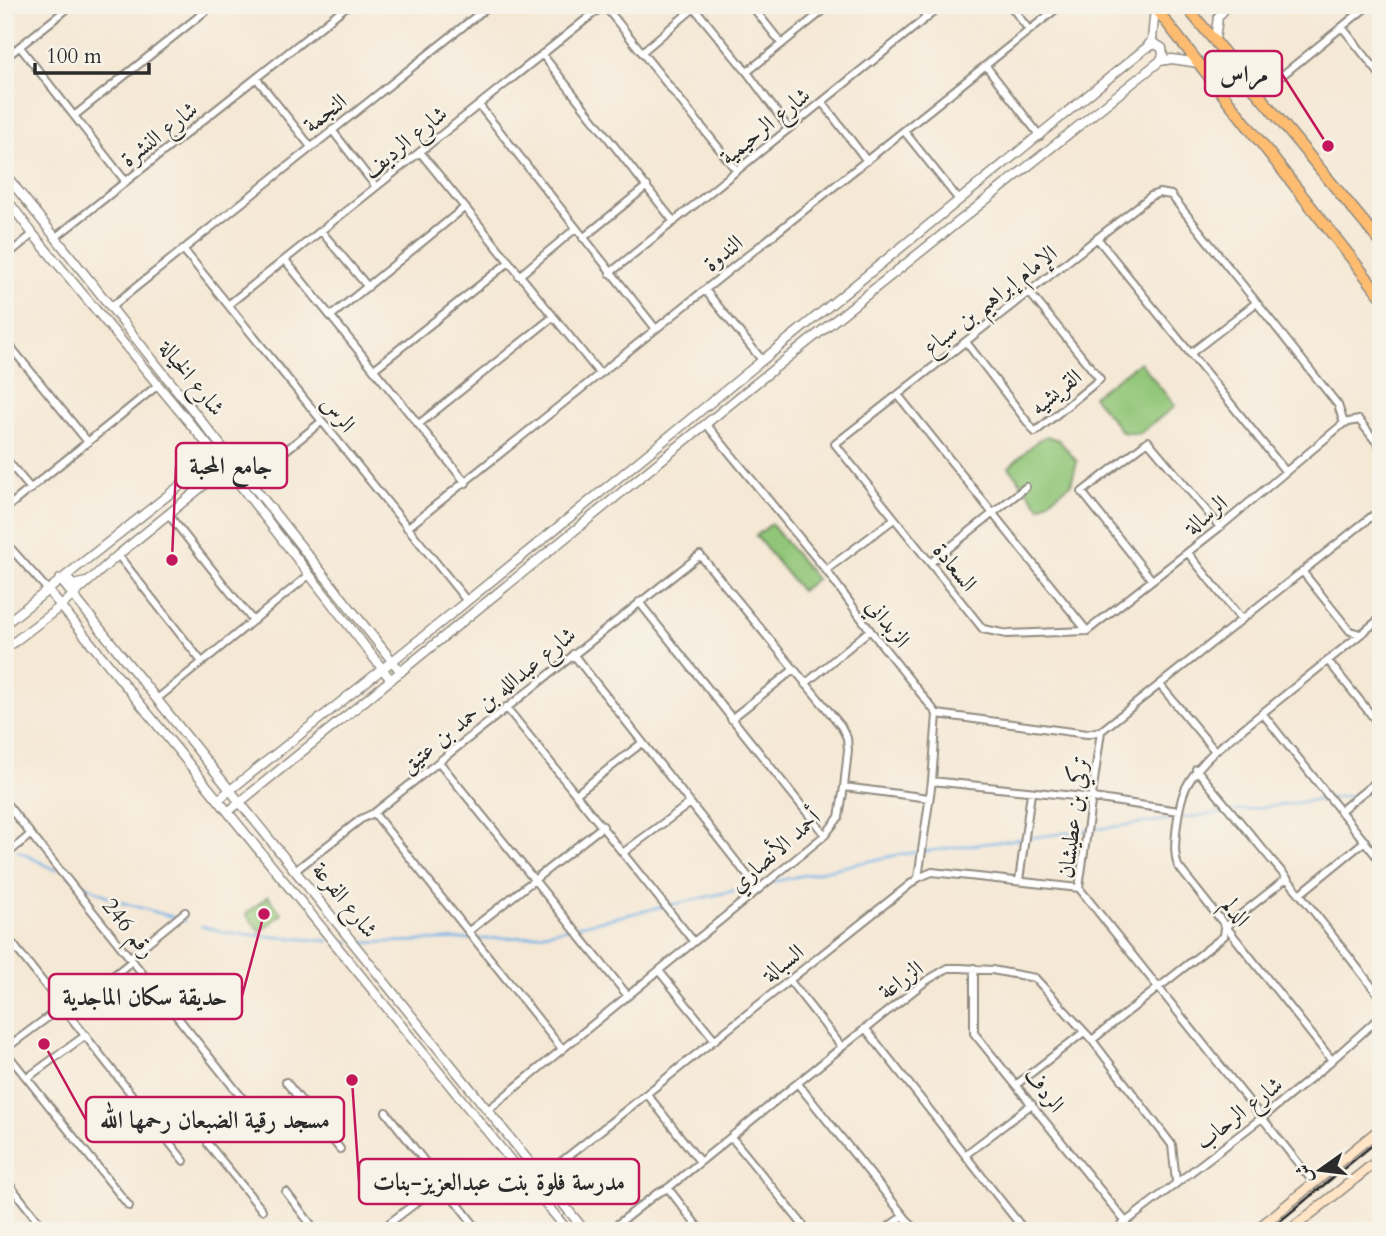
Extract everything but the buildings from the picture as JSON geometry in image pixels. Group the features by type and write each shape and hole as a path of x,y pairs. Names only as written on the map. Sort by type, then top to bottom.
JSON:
{"main road":[{"path":"1153,6 1381,296"},
{"path":"1186,6 1381,243"},
{"path":"1255,1231 1381,1128"},
{"path":"1289,1231 1381,1158"}],"street":[{"path":"5,58 72,5"},
{"path":"74,116 213,5"},
{"path":"335,5 340,12"},
{"name":"شارع النشرة","path":"56,237 348,5"},
{"name":"النجمة","path":"111,307 490,5"},
{"path":"604,5 737,171"},
{"name":"شارع الرديف","path":"228,305 604,5"},
{"path":"751,5 782,44"},
{"path":"747,72 830,5"},
{"path":"917,5 927,18"},
{"name":"شارع الرحيمية","path":"610,273 942,5"},
{"path":"1010,5 1029,30"},
{"name":"الندوة","path":"407,528 1061,5"},
{"path":"1215,40 1218,17 1228,5"},
{"path":"1259,94 1368,5"},
{"path":"219,799 393,661 1147,47 1152,40 1153,6"},
{"path":"642,52 693,7 747,72 789,129"},
{"path":"1342,27 1381,76"},
{"path":"229,811 706,424 1160,61 1162,48 1155,44 1147,47"},
{"path":"20,47 125,182"},
{"path":"542,54 674,222"},
{"path":"1160,61 1172,59 1199,63"},
{"path":"986,65 1040,136"},
{"path":"257,79 311,147"},
{"path":"822,102 867,161"},
{"path":"479,105 656,329"},
{"path":"332,130 376,187"},
{"path":"904,131 959,200"},
{"path":"420,152 600,374"},
{"path":"5,175 5,184"},
{"name":"شارع الخيالة","path":"5,175 401,672"},
{"path":"583,238 647,186"},
{"name":"الإمام إبراهيم بن سباع","path":"835,444 1151,195 1171,195 1256,303"},
{"path":"15,210 12,199 16,196 30,205"},
{"name":"شارع الخيالة","path":"5,197 226,467 391,680"},
{"path":"331,316 464,208"},
{"path":"519,276 575,229"},
{"path":"321,231 368,287"},
{"path":"5,257 33,234"},
{"path":"916,236 916,249 926,250"},
{"path":"1097,238 1286,472"},
{"name":"الرس","path":"183,249 467,601"},
{"path":"898,251 906,253 909,264"},
{"path":"285,260 466,483"},
{"path":"374,369 509,262"},
{"path":"705,290 762,360"},
{"name":"القريشيه","path":"966,342 1035,432 1100,379 1029,292"},
{"path":"1191,353 1256,303 1338,405 1344,423 1359,421 1381,448"},
{"path":"419,424 552,317"},
{"path":"5,340 88,442"},
{"path":"5,509 158,385"},
{"path":"898,395 1087,631"},
{"path":"240,488 237,473 248,479 321,422"},
{"name":"الرسالة","path":"1087,631 1188,553 1344,423"},
{"name":"الزبداني","path":"706,424 826,570 937,714"},
{"path":"200,436 211,448 216,443 209,430"},
{"path":"1152,580 1082,492 1148,441 1220,527"},
{"name":"السعادة","path":"835,444 983,629 1007,634 1087,631"},
{"path":"5,624 225,450"},
{"path":"5,457 31,489"},
{"path":"5,649 61,606 86,582 234,460"},
{"path":"930,563 1026,487"},
{"name":"تركي بن عطيشان","path":"1314,1183 1080,888 1101,731 1381,509"},
{"path":"168,514 253,621"},
{"path":"826,570 894,519"},
{"path":"5,542 47,589"},
{"path":"1188,553 1241,619"},
{"path":"118,555 202,662"},
{"name":"شارع عبدالله بن حمد بن عتيق","path":"296,870 361,819 374,813 700,555"},
{"name":"أحمد الأنصاري","path":"489,1109 825,835 839,817 848,750 847,738 841,726 700,555"},
{"path":"75,567 67,578 73,585 86,582"},
{"path":"1302,571 1350,631 1360,634"},
{"path":"157,699 309,575"},
{"name":"شارع الفرعة","path":"60,579 585,1231"},
{"name":"شارع الفرعة","path":"47,589 568,1231"},
{"path":"37,598 48,594 54,601 50,614"},
{"path":"639,603 825,835"},
{"name":"الدلم","path":"1331,1059 1178,866 1174,852 1178,811 1184,789 1196,769 1214,751 1381,618"},
{"path":"805,684 870,630"},
{"path":"367,649 376,652 379,644"},
{"path":"573,654 758,889"},
{"path":"1329,662 1381,727"},
{"path":"732,719 793,670"},
{"path":"1160,685 1214,751"},
{"path":"506,708 694,942"},
{"path":"918,878 932,781 937,714 1087,733 1101,731"},
{"path":"1262,714 1381,862"},
{"path":"576,794 642,743"},
{"path":"439,762 628,996"},
{"path":"1196,769 1300,894 1381,998"},
{"path":"250,773 241,784 242,788 246,790 261,785"},
{"path":"1340,811 1381,778"},
{"path":"932,781 1093,798 1178,811"},
{"path":"844,787 929,798"},
{"path":"1019,881 1031,793"},
{"name":"رقم 246","path":"5,802 251,1109"},
{"path":"624,852 689,804"},
{"path":"374,813 562,1049"},
{"path":"469,931 603,826"},
{"path":"5,856 31,834"},
{"path":"1300,894 1365,841"},
{"path":"918,878 932,872 1080,888"},
{"name":"السبالة","path":"542,1177 918,878"},
{"path":"1092,1040 1224,936 1225,928 1287,878"},
{"path":"129,1206 27,1078 8,1059 5,1050 131,959 185,912"},
{"path":"5,934 184,1161"},
{"name":"الزراعة","path":"609,1231 732,1138 865,1028 948,968 974,968 1035,978 1092,1040 1172,1145 1176,1181"},
{"name":"الردف","path":"974,968 974,1033 1125,1221"},
{"path":"659,971 715,1040"},
{"path":"789,981 842,1047"},
{"name":"شارع الرحاب","path":"1114,1231 1263,1117 1381,1016"},
{"path":"865,1028 1025,1231"},
{"path":"1017,1084 1084,1032"},
{"path":"27,1078 86,1035"},
{"path":"286,1082 340,1149"},
{"path":"798,1084 916,1231"},
{"path":"647,1094 700,1162"},
{"path":"965,1155 1032,1104"},
{"path":"386,1112 479,1231"},
{"path":"732,1138 808,1231"},
{"path":"208,1144 262,1210"},
{"path":"5,1179 46,1231"},
{"path":"379,1231 442,1183"},
{"path":"668,1188 701,1231"},
{"path":"286,1192 316,1231"},
{"path":"883,1231 903,1216"}],"green space":[{"path":"1140,362 1175,406 1139,434 1122,432 1093,396"},
{"path":"1047,436 1059,440 1077,462 1071,484 1040,507 1009,467 1038,440"},
{"path":"771,524 816,579 801,591 756,536"},
{"path":"268,896 282,914 260,932 246,914"}],"waterway":[{"path":"1363,794 1381,792"},
{"path":"1235,811 1356,795"},
{"path":"772,882 897,855 1228,812"},
{"path":"5,844 10,846"},
{"path":"18,851 56,870"},
{"path":"68,876 117,901 173,917"},
{"path":"577,926 755,886"},
{"path":"202,926 226,933 329,941"},
{"path":"480,939 525,937 568,928"},
{"path":"360,943 470,939"},
{"path":"340,942 350,942"}],"railway":[{"path":"1268,1231 1381,1138"}],"place":[{"name":"مراس","path":"1328,146"},
{"name":"جامع المحبة","path":"172,560"},
{"name":"حديقة سكان الماجدية","path":"264,914"},
{"name":"مسجد رقية الضبعان رحمها الله","path":"44,1044"},
{"name":"مدرسة فلوة بنت عبدالعزيز-بنات","path":"352,1080"}]}
